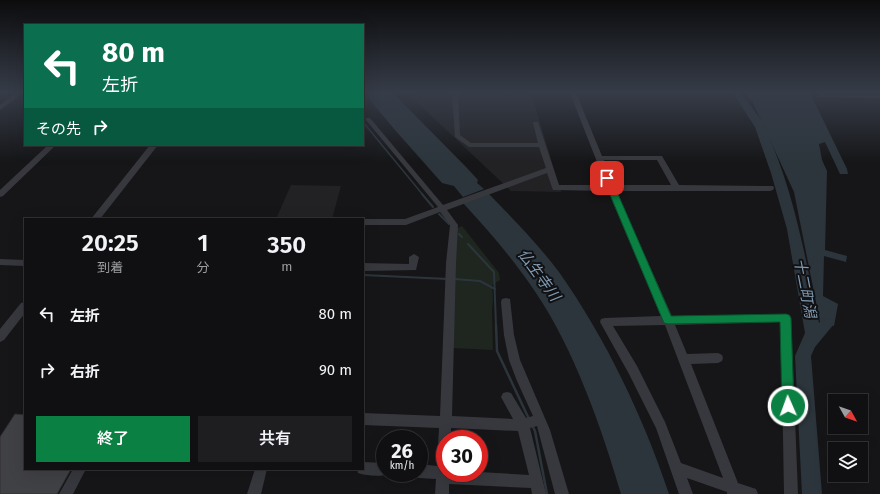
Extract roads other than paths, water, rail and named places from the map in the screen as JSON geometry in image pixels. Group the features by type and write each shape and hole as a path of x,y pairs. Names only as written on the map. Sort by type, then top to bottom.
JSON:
{"street":[{"path":"456,116 457,136 468,146 542,145"},
{"path":"582,116 611,188 668,320 734,490"},
{"path":"368,120 454,225 451,263 446,430"},
{"path":"536,123 556,188 770,188"},
{"path":"0,194 51,146"},
{"path":"96,218 153,146"},
{"path":"599,158 659,158 676,188"},
{"path":"364,222 406,222 494,188 550,169"},
{"path":"364,267 413,268 414,256"},
{"path":"0,262 24,262"},
{"path":"506,302 507,328 511,349 517,369 550,444 562,494"},
{"path":"0,337 24,307"},
{"path":"686,494 660,426 633,370 605,322 786,318 791,494"},
{"path":"683,359 718,358"},
{"path":"488,481 538,488 523,425 507,397"},
{"path":"364,419 523,425 540,419"},
{"path":"364,468 376,469"},
{"path":"676,468 734,490 751,494"},
{"path":"66,494 79,470"},
{"path":"254,494 261,470"},
{"path":"442,494 443,482"}],"water":[{"path":"383,116 416,116 467,168 478,180 477,183 484,189 463,197 454,186 442,183"},
{"name":"十二町潟","path":"759,116 821,116 847,169 848,174 840,174 825,142 819,144 822,160 827,171 825,250 847,256 846,262 824,256 823,296 838,304 834,326 820,322 794,192"},
{"name":"仏生寺川","path":"488,193 525,231 559,272 592,324 608,351 635,407 659,465 669,494 621,494 586,390 563,339 550,315 510,257 463,203"}],"waterway":[{"name":"十二町潟","path":"753,116 760,127 777,173 793,229 813,333 803,356 812,494"},
{"path":"364,123 423,195"},
{"path":"422,194 433,207"},
{"path":"439,214 449,224"},
{"path":"459,234 462,237"},
{"path":"468,244 494,272 495,289"},
{"path":"364,275 448,279"},
{"path":"454,279 480,281 495,289"},
{"path":"495,289 496,326"},
{"path":"811,342 827,324"},
{"path":"496,325 497,351 529,419"},
{"path":"532,425 535,431 547,494"}]}
